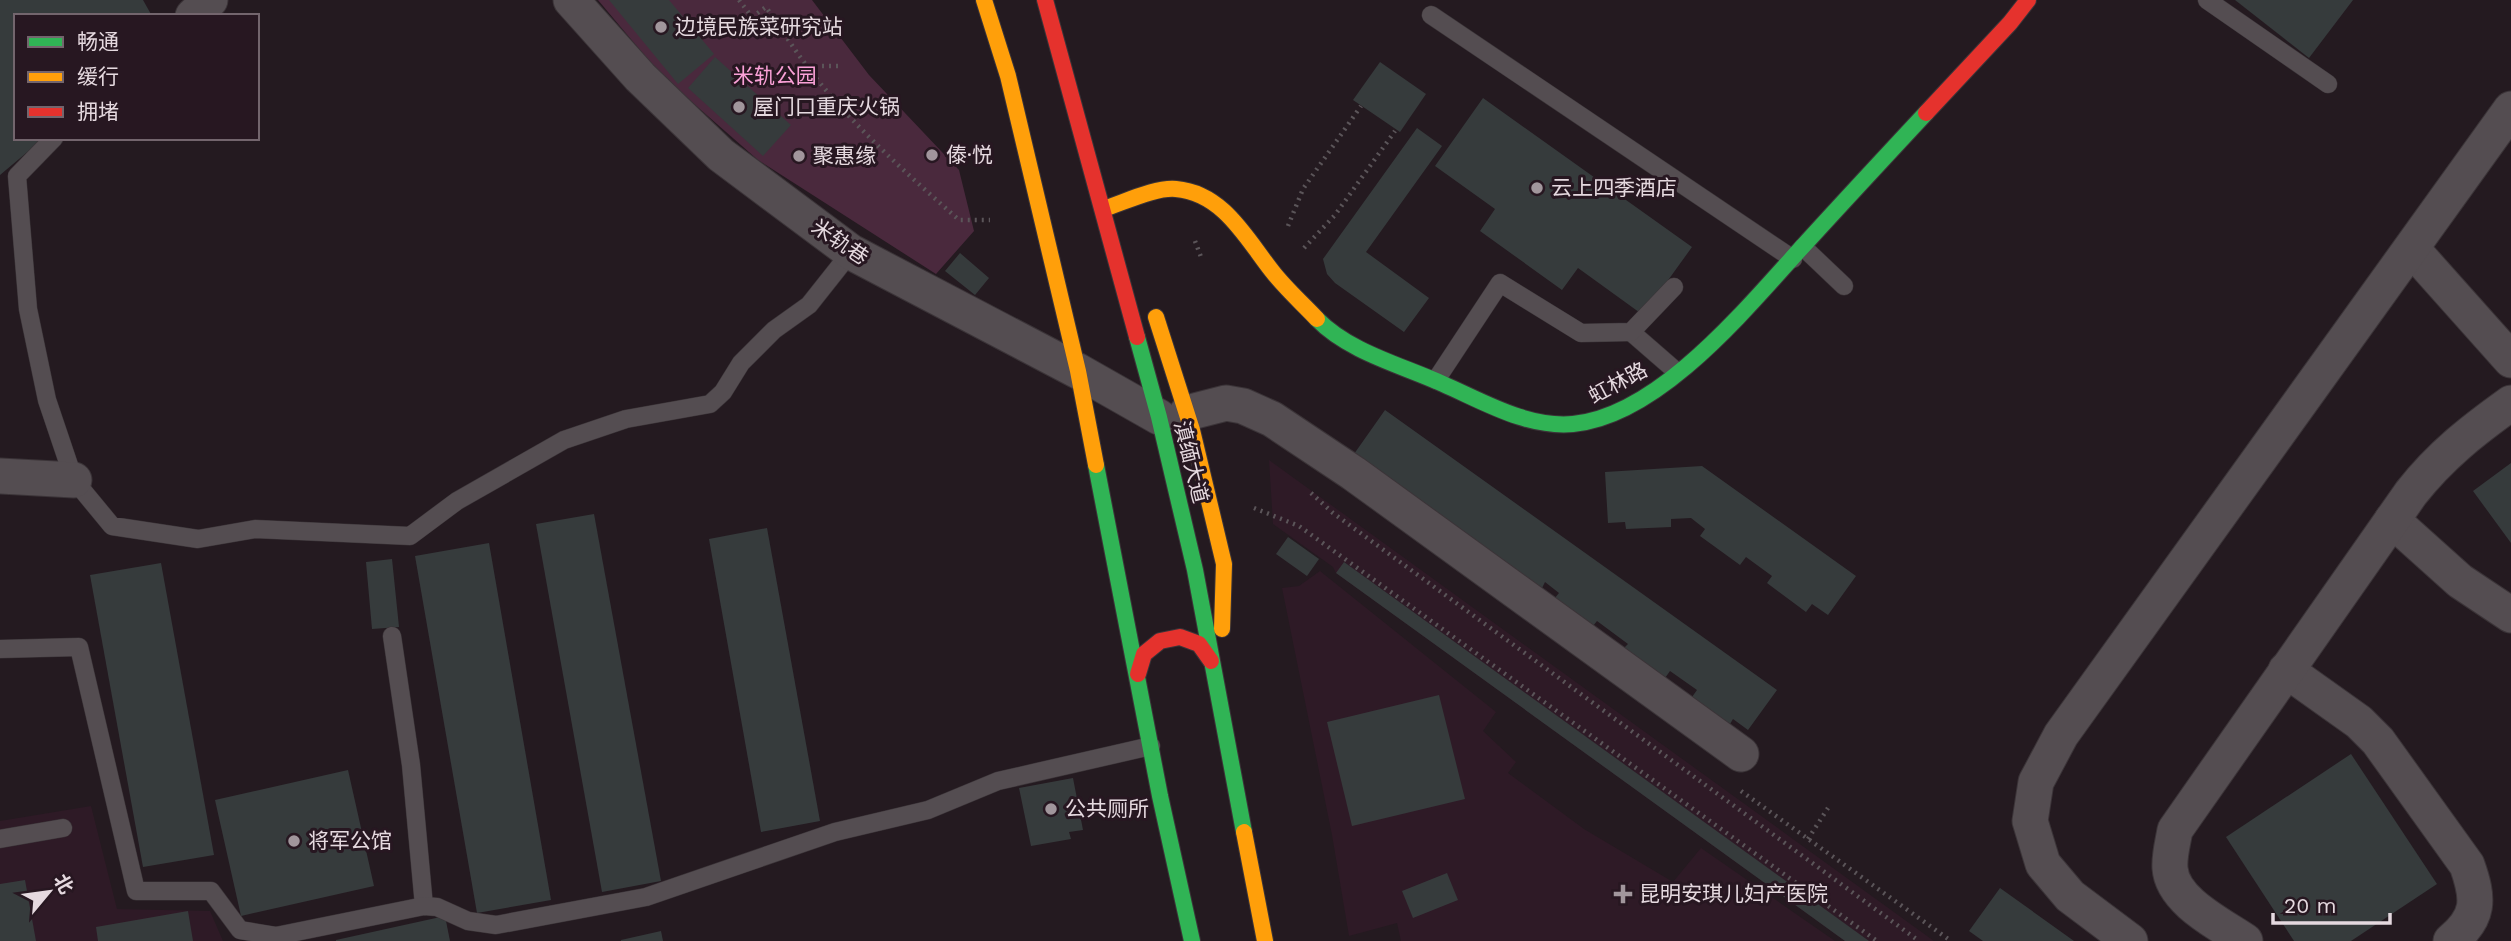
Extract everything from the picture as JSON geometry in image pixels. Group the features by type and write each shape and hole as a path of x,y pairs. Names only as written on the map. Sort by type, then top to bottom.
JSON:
{"main road":[{"path":"984,0 1008,76 1078,371 1192,941"},
{"name":"滇缅大道","path":"1045,0 1110,233 1173,415 1195,570 1265,941"},
{"name":"虹林路","path":"1103,209 1167,190 1176,189 1205,197 1221,208 1273,273 1321,324 1361,350 1527,420 1570,424 1592,421 1625,407 1677,372 1713,343 2010,23 2028,0"},
{"path":"1110,233 1153,309 1173,415 1224,564 1224,624 1211,661"},
{"path":"1138,674 1144,654 1160,641 1180,637 1199,644 1211,661"}],"street":[{"path":"195,14 210,0"},
{"name":"米轨巷","path":"570,0 640,77 721,155 851,252 1078,371 1173,415"},
{"path":"2130,941 2070,896 2043,864 2030,821 2036,782 2061,734 2511,109"},
{"path":"2412,249 2511,360"},
{"path":"1173,415 1226,403 1243,406 1272,419 1353,473 1737,770"},
{"path":"2245,941 2186,900 2174,885 2170,867 2175,830 2434,464 2467,434 2511,403"},
{"path":"0,476 74,480"},
{"path":"2392,520 2460,581 2511,615"},
{"path":"2286,670 2359,722 2378,741 2468,865 2477,905 2470,921 2451,941"}],"lane":[{"path":"2207,0 2328,84"},
{"path":"1431,15 1798,253 1844,286"},
{"path":"52,140 17,176 28,309 47,400 74,480 112,526 198,539 255,529 410,536 457,501 564,440 626,419 710,404 723,392 741,362 774,330 809,305 851,252"},
{"path":"1436,380 1500,283 1581,333 1631,332 1677,372"},
{"path":"1631,332 1674,287"},
{"path":"392,636 411,765 424,906"},
{"path":"0,649 79,647 135,891 211,891 240,930 276,936 424,906 437,907 468,921 496,925 646,897 835,832 928,810 998,781 1151,746"},
{"path":"0,839 63,828"}],"path":[{"path":"739,0 752,17 766,6 807,66 858,125 959,220 989,220"},
{"path":"807,66 841,66"},
{"path":"1284,235 1303,188 1361,106"},
{"path":"1294,242 1305,248 1335,215 1395,131"},
{"path":"1201,238 1195,240 1201,257"},
{"path":"1303,486 1333,513 1919,941"},
{"path":"1255,508 1299,526 1877,941"},
{"path":"1737,770 1808,839 1951,941"},
{"path":"1808,839 1828,808"}],"shaded area":[{"path":"1269,460 1934,941 1845,941 1336,573 1333,567 1273,524"},
{"path":"1320,571 1496,712 1483,731 1516,762 1508,773 1584,829 1673,882 1701,848 1835,941 1401,941 1397,923 1349,936 1332,835 1282,588 1299,586"},
{"path":"91,806 117,909 210,911 223,941 0,941 0,821"}],"green space":[{"name":"米轨公园","path":"598,0 812,0 869,75 959,170 974,231 936,274 758,160 661,75"}],"building":[{"path":"0,0 143,0 151,14 14,14 14,140 42,140 0,175"},
{"name":"边境民族菜研究站","path":"609,0 669,0 714,54 678,84"},
{"path":"2235,0 2353,0 2309,58"},
{"name":"屋门口重庆火锅","path":"715,57 791,125 763,156 688,88"},
{"path":"1380,62 1426,94 1400,132 1353,100"},
{"name":"云上四季酒店","path":"1483,98 1692,247 1643,315 1578,268 1562,290 1480,231 1495,209 1435,166"},
{"path":"1417,128 1442,146 1366,252 1429,298 1404,332 1335,283 1327,274 1323,259"},
{"path":"960,253 989,278 975,295 945,271"},
{"path":"1385,410 1777,690 1748,730 1733,719 1730,724 1692,697 1697,690 1670,671 1665,678 1624,648 1628,644 1597,621 1593,626 1554,599 1559,593 1545,582 1542,588 1354,454"},
{"path":"2511,463 2511,543 2473,491"},
{"path":"1702,466 1856,576 1828,615 1812,604 1806,612 1767,583 1772,576 1746,557 1740,565 1700,536 1705,529 1691,518 1671,519 1671,527 1626,529 1625,522 1608,523 1605,472"},
{"path":"594,514 661,881 602,892 536,524"},
{"path":"767,528 820,821 761,832 709,539"},
{"path":"1288,537 1319,559 1307,576 1276,554"},
{"path":"489,543 551,900 477,913 415,556"},
{"path":"392,559 399,627 372,629 366,562"},
{"path":"1344,562 1869,941 1845,941 1336,573"},
{"path":"161,563 214,855 143,867 90,575"},
{"path":"1439,695 1465,799 1352,826 1327,722"},
{"path":"2351,754 2437,884 2351,941 2294,941 2226,837"},
{"name":"将军公馆","path":"348,770 374,886 241,916 215,800"},
{"name":"公共厕所","path":"1073,778 1083,830 1069,832 1071,839 1031,846 1019,788"},
{"path":"1447,873 1458,900 1413,918 1402,891"},
{"path":"25,880 36,941 0,941 0,884"},
{"path":"2000,888 2074,941 1983,941 1969,931"},
{"path":"188,911 193,941 98,941 96,927"},
{"path":"445,916 450,941 336,941 336,940"},
{"path":"661,931 663,941 621,941 621,940"}],"traffic: fast":[{"path":"1317,319 1344,340 1376,357 1522,418 1573,424 1606,417 1638,401 1670,380 1700,354 1757,298 1926,113"},
{"path":"1137,337 1195,570 1244,832"},
{"path":"1096,465 1160,796 1192,941"}],"traffic: slow":[{"path":"984,0 1008,76 1078,371 1096,465"},
{"path":"1103,209 1168,189 1193,192 1207,199 1232,219 1277,277 1317,319"},
{"path":"1156,317 1192,430 1224,564 1222,629"},
{"path":"1244,832 1265,941"}],"traffic: jam":[{"path":"1045,0 1137,337"},
{"path":"1926,113 2028,0"},
{"path":"1138,674 1144,654 1160,641 1180,637 1199,644 1211,661"}],"place":[{"name":"边境民族菜研究站","path":"661,27"},
{"name":"屋门口重庆火锅","path":"739,107"},
{"name":"傣·悦","path":"932,155"},
{"name":"聚惠缘","path":"799,156"},
{"name":"云上四季酒店","path":"1537,188"},
{"name":"公共厕所","path":"1051,809"},
{"name":"将军公馆","path":"294,841"},
{"name":"昆明安琪儿妇产医院","path":"1623,894"}]}
